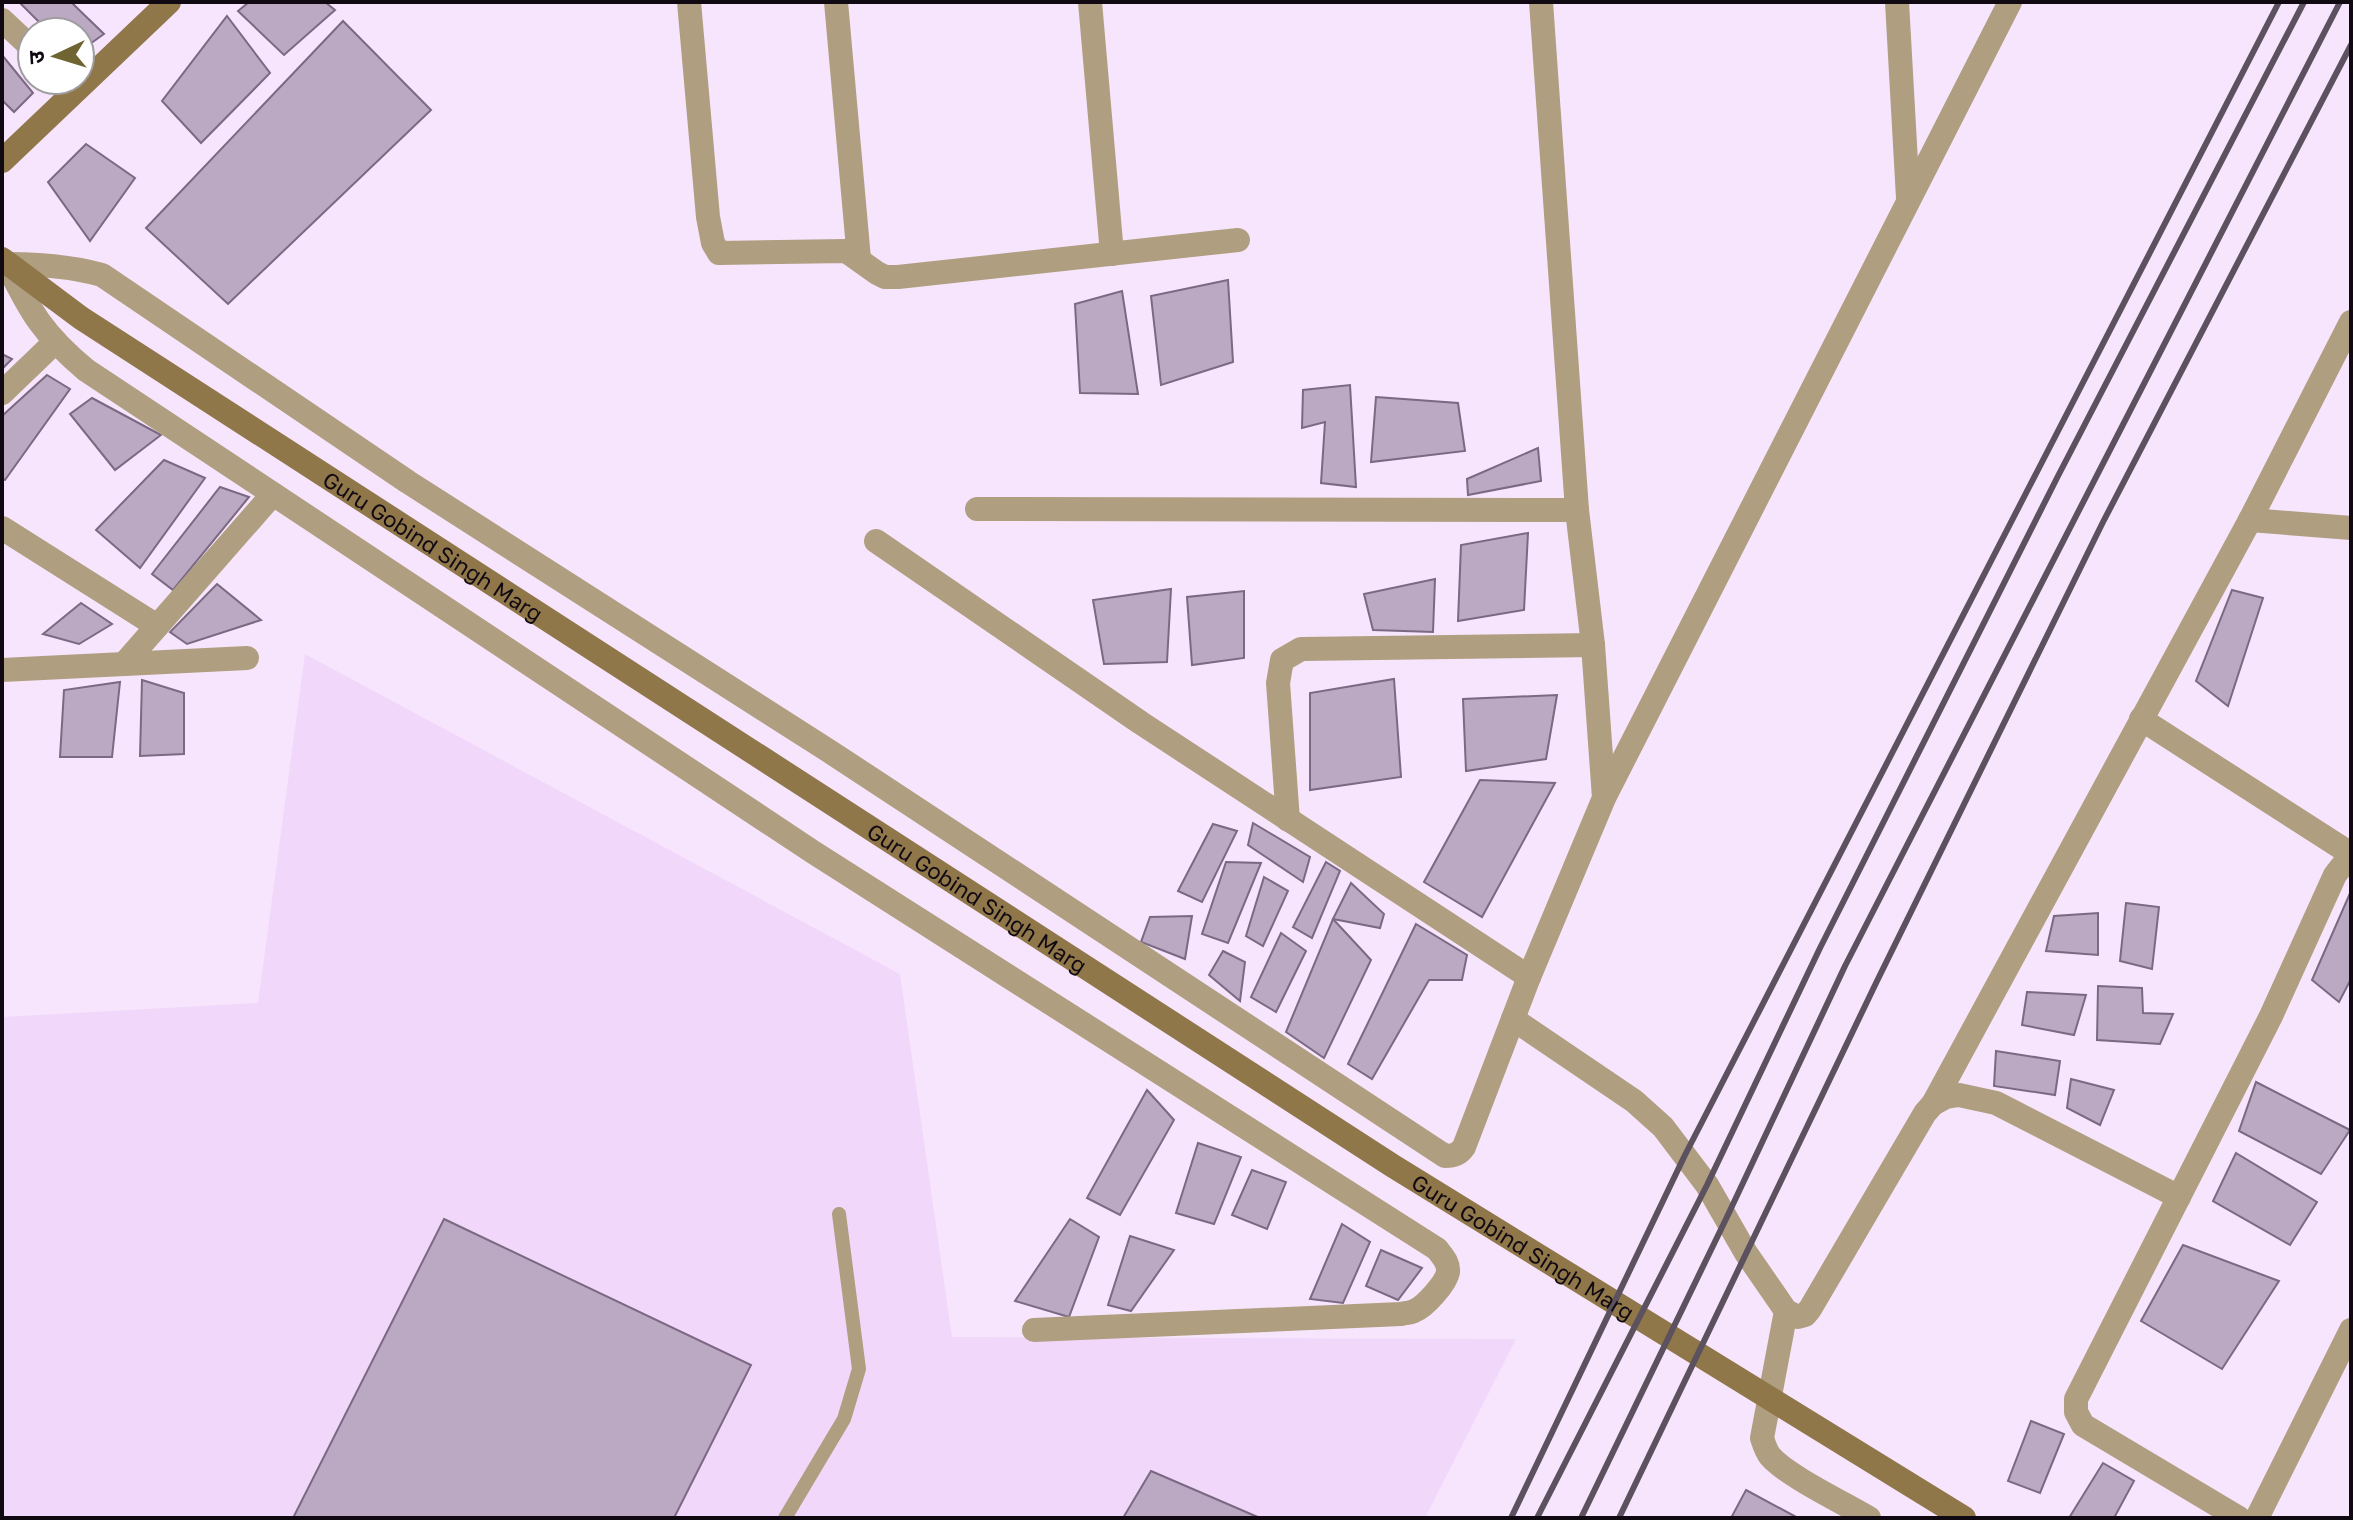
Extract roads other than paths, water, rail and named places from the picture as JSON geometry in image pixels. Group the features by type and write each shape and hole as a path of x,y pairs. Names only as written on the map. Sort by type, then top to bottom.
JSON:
{"street":[{"path":"96,64 169,2"},
{"path":"668,2 690,12 708,217 713,243 719,253 846,251 877,273 885,277 898,277 1238,240"},
{"path":"836,2 859,259"},
{"path":"1090,2 1112,254"},
{"path":"1541,2 1577,510 1593,645 1604,798"},
{"path":"1897,2 1909,201"},
{"path":"4,262 73,267 102,275 408,482 829,751 1445,1156 1453,1156 1464,1147 1529,977 1604,798 2010,2"},
{"path":"2,161 62,96"},
{"path":"4,262 36,320 54,343 86,370 813,852 1437,1249 1446,1260 1448,1270 1445,1280 1424,1305 1401,1314 1034,1330"},
{"name":"Guru Gobind Singh Marg","path":"4,262 81,318 1393,1166 1964,1518"},
{"path":"1513,1019 1634,1101 1663,1127 1707,1185 1746,1253 1786,1311 1798,1317 1805,1315 1933,1104 2250,520 2351,322"},
{"path":"2,393 54,343"},
{"path":"124,664 273,494"},
{"path":"977,509 1577,510"},
{"path":"2250,520 2351,528"},
{"path":"2,528 157,626"},
{"path":"876,541 1141,723 1529,977"},
{"path":"1288,820 1278,683 1282,660 1301,649 1593,645"},
{"path":"2,670 247,658"},
{"path":"2141,719 2351,854"},
{"path":"2239,1518 2083,1425 2076,1412 2076,1399 2271,1016 2335,875 2342,866 2351,862"},
{"path":"1933,1104 1959,1095 1996,1103 2179,1197"},
{"path":"1786,1311 1762,1438 1765,1447 1769,1455 1785,1469 1869,1518"},
{"path":"2257,1518 2350,1337"}],"lane":[{"path":"785,1518 844,1419 859,1369 839,1214"}],"railway":[{"path":"1511,1518 1685,1155 2279,2"},
{"path":"1537,1518 1707,1185 1820,948 2058,476 2304,2"},
{"path":"1581,1518 1845,966 2340,2"},
{"path":"1619,1518 1877,981 2103,522 2351,45"}]}
